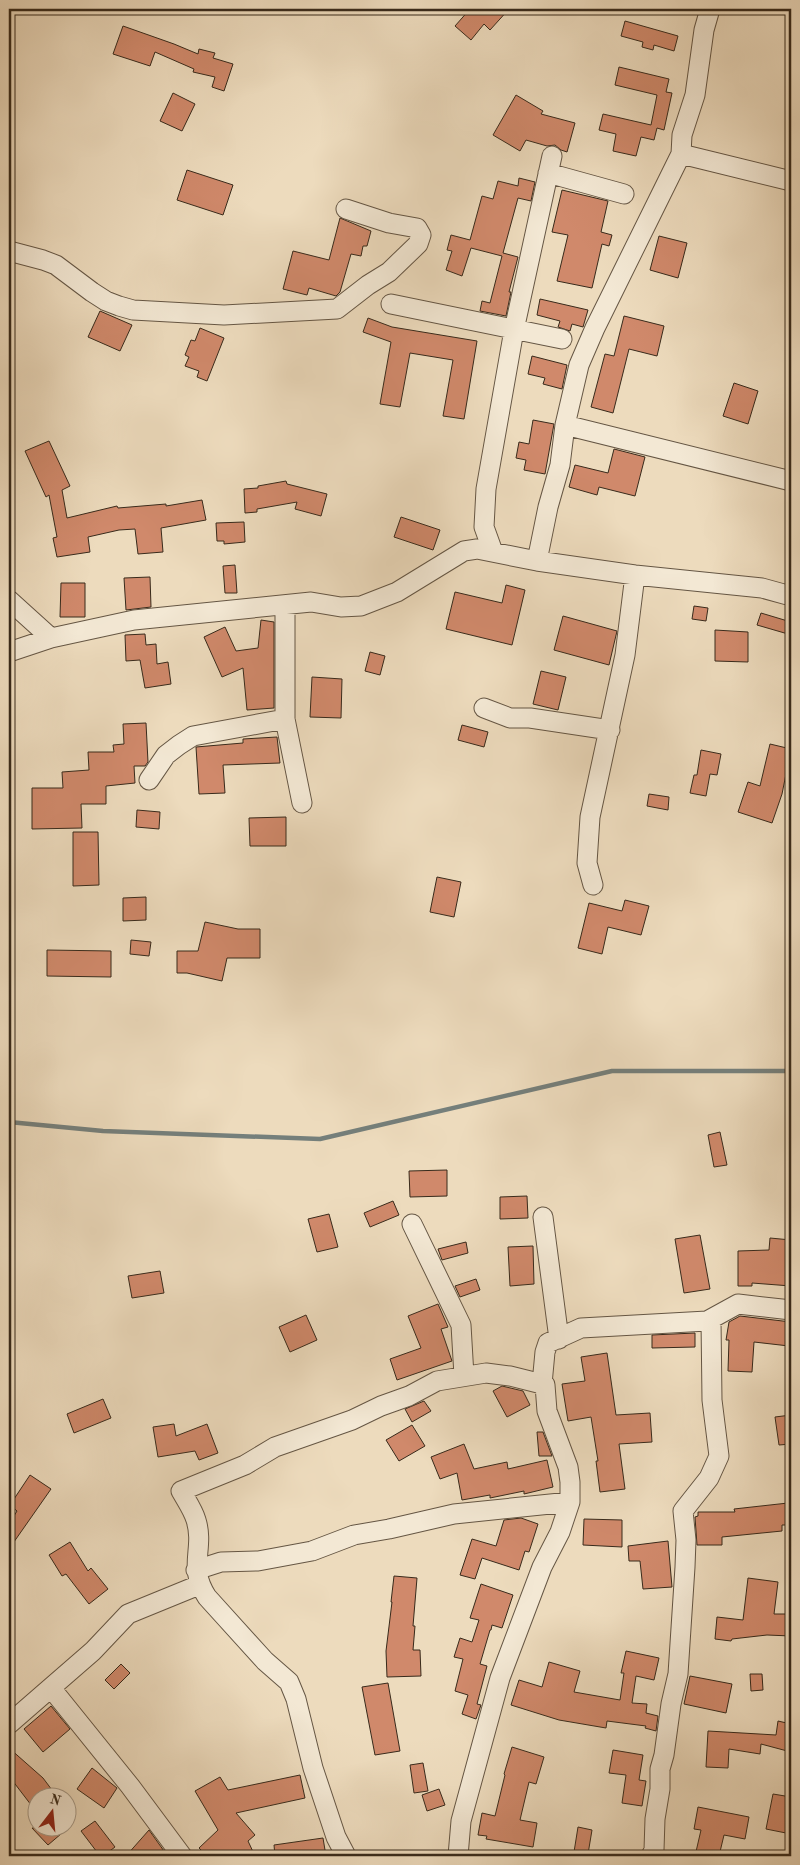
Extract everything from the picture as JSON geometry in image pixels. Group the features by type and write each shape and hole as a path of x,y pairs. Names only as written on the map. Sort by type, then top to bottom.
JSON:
{"street":[{"path":"537,561 548,508 560,465 565,425 579,365 594,328 681,154 682,135 696,95 704,30 710,9"},
{"path":"681,154 791,181"},
{"path":"493,552 484,527 486,489 514,330 550,165 624,194"},
{"path":"9,251 43,260 56,266 106,301 133,310 224,315 337,308 389,272 418,244 421,235 417,228 389,223 346,209"},
{"path":"392,304 562,339"},
{"path":"565,425 791,481"},
{"path":"9,652 50,638 134,620 311,602 341,607 361,606 397,592 464,551 477,550 635,575 762,588 791,596"},
{"path":"593,885 587,863 590,817 625,655 635,575"},
{"path":"9,600 50,638"},
{"path":"285,605 285,719 302,803"},
{"path":"484,708 510,718 530,718 610,730"},
{"path":"149,780 166,756 193,736 285,719"},
{"path":"543,1217 559,1339"},
{"path":"412,1224 461,1325 464,1376"},
{"path":"707,1321 738,1304 791,1310"},
{"path":"542,1384 545,1352 548,1343 581,1328 711,1320 712,1400 719,1456 709,1478 682,1511 686,1540 678,1674 660,1769 654,1850 651,1856"},
{"path":"346,1856 336,1837 313,1768 296,1699 289,1682 265,1661 207,1597 198,1577 196,1519 181,1491 245,1465 275,1447 352,1420 381,1406 410,1396 437,1381 486,1373 510,1376 545,1385 547,1411 568,1467 570,1502 560,1532 542,1567 500,1678 461,1821 458,1856"},
{"path":"9,1724 92,1651 128,1614 198,1577 221,1562 258,1561 312,1551 354,1536 454,1514 570,1502"},
{"path":"51,1688 130,1786 182,1856"}],"building":[{"path":"470,9 509,9 490,30 484,24 471,40 455,26"},
{"path":"625,21 678,36 674,51 654,45 653,50 642,47 643,42 621,36"},
{"path":"123,26 198,54 199,49 215,53 213,58 233,64 224,91 212,87 215,77 193,72 194,69 155,52 150,66 113,54"},
{"path":"619,67 669,79 666,92 672,93 664,130 657,128 654,140 641,137 636,156 613,151 616,134 599,130 603,114 651,125 657,95 615,85"},
{"path":"173,93 195,104 182,131 160,121"},
{"path":"516,95 543,111 541,114 575,123 567,152 555,145 547,146 526,140 520,151 493,135"},
{"path":"187,170 233,185 223,215 177,200"},
{"path":"519,178 535,182 531,201 518,198 503,253 518,257 509,292 511,292 506,316 480,311 482,301 490,303 502,256 471,248 462,276 446,270 452,251 447,250 451,235 470,240 482,196 493,199 498,181 518,186"},
{"path":"562,190 608,201 601,232 612,235 609,246 602,244 592,288 557,281 568,235 552,232"},
{"path":"340,218 371,231 367,246 363,246 361,256 351,254 340,292 336,296 309,288 307,295 283,289 293,251 329,260"},
{"path":"659,236 687,243 678,278 650,270"},
{"path":"540,299 588,310 583,327 572,324 570,331 558,327 560,321 537,315"},
{"path":"100,311 132,325 120,351 88,337"},
{"path":"624,316 664,326 657,356 629,349 613,413 591,407 605,354 614,356"},
{"path":"368,318 392,327 477,341 464,419 443,416 453,360 410,353 400,407 380,404 391,342 363,332"},
{"path":"200,328 224,338 207,381 197,377 199,371 185,366 189,357 185,355 191,340 195,341"},
{"path":"532,356 567,365 562,389 543,384 545,378 528,374"},
{"path":"734,383 758,391 748,424 723,416"},
{"path":"533,420 554,424 545,474 524,470 526,460 516,458 519,442 529,444"},
{"path":"49,441 70,486 62,490 67,518 117,506 118,508 166,504 166,506 202,500 206,520 161,528 163,552 138,554 135,529 119,530 88,537 90,552 57,557 53,538 57,537 49,495 46,497 25,451"},
{"path":"614,449 645,457 635,496 599,487 597,495 569,487 575,465 608,473"},
{"path":"286,481 287,484 327,494 321,516 295,509 297,502 257,509 257,512 245,513 244,489 258,488 258,486"},
{"path":"401,517 440,530 433,550 394,537"},
{"path":"244,522 245,542 224,544 224,541 217,541 216,523"},
{"path":"235,565 237,593 225,593 223,566"},
{"path":"150,577 151,607 126,610 124,578"},
{"path":"61,583 85,583 85,617 60,617"},
{"path":"506,585 525,590 512,645 446,629 455,592 502,603"},
{"path":"694,606 708,608 706,621 692,619"},
{"path":"761,613 791,622 788,634 757,625"},
{"path":"563,616 617,631 609,665 554,650"},
{"path":"261,620 274,622 274,708 247,710 243,668 222,677 204,637 225,627 236,651 258,648"},
{"path":"715,630 748,632 748,662 715,661"},
{"path":"145,634 146,645 156,644 157,664 168,662 171,684 145,688 140,660 126,661 125,635"},
{"path":"370,652 385,656 380,675 365,671"},
{"path":"541,671 566,677 558,710 533,704"},
{"path":"312,677 342,679 341,718 310,717"},
{"path":"146,723 148,762 145,766 134,766 135,783 106,786 106,804 81,804 82,828 32,829 32,788 63,788 62,772 89,770 88,752 114,752 113,745 124,744 123,724"},
{"path":"462,725 488,732 484,747 458,740"},
{"path":"277,737 280,763 223,765 225,793 199,794 196,747 243,743 243,739"},
{"path":"770,744 791,749 782,794 772,823 738,812 748,782 760,786"},
{"path":"701,750 721,754 717,775 710,774 706,796 690,793 694,775 697,775"},
{"path":"649,794 669,797 668,810 647,806"},
{"path":"137,810 160,812 159,829 136,827"},
{"path":"286,817 286,846 250,846 249,818"},
{"path":"73,832 98,832 99,885 73,886"},
{"path":"437,877 461,882 454,917 430,912"},
{"path":"146,897 146,920 123,921 123,898"},
{"path":"625,900 649,906 641,935 608,927 602,954 578,948 589,903 622,911"},
{"path":"205,922 238,929 260,929 260,958 227,958 222,981 187,973 177,973 177,951 198,951"},
{"path":"131,940 151,942 149,956 130,954"},
{"path":"47,950 111,951 111,977 47,976"},
{"path":"720,1132 727,1165 714,1167 708,1135"},
{"path":"447,1170 447,1196 410,1197 409,1171"},
{"path":"527,1196 528,1218 500,1219 500,1197"},
{"path":"393,1201 399,1215 370,1227 364,1213"},
{"path":"329,1214 338,1247 317,1252 308,1219"},
{"path":"700,1235 710,1289 684,1293 675,1239"},
{"path":"770,1238 791,1240 791,1286 752,1283 752,1286 738,1286 738,1251 769,1250"},
{"path":"466,1242 468,1253 442,1260 438,1249"},
{"path":"533,1246 534,1284 510,1286 508,1247"},
{"path":"160,1271 164,1293 132,1298 128,1276"},
{"path":"476,1279 480,1290 460,1297 455,1286"},
{"path":"438,1304 448,1327 441,1329 452,1361 397,1380 390,1359 421,1348 408,1316"},
{"path":"306,1315 317,1340 290,1352 279,1327"},
{"path":"740,1316 791,1322 789,1346 754,1342 752,1372 728,1371 729,1340 726,1340 729,1322"},
{"path":"695,1333 695,1347 652,1348 652,1335"},
{"path":"607,1353 616,1415 650,1413 652,1442 619,1444 625,1489 600,1492 596,1461 598,1461 591,1417 568,1421 562,1384 585,1381 581,1357"},
{"path":"502,1386 523,1391 530,1405 507,1417 493,1391"},
{"path":"103,1399 111,1418 74,1433 67,1414"},
{"path":"424,1401 431,1411 412,1422 405,1409"},
{"path":"791,1415 791,1444 779,1445 775,1417"},
{"path":"174,1424 176,1436 207,1424 218,1453 199,1460 195,1451 158,1457 153,1427"},
{"path":"412,1425 425,1446 399,1461 386,1440"},
{"path":"537,1432 543,1432 552,1456 539,1456"},
{"path":"464,1444 474,1469 507,1462 508,1469 547,1460 553,1487 524,1494 524,1491 490,1498 490,1495 462,1500 457,1473 440,1479 431,1457"},
{"path":"30,1475 51,1489 9,1549 9,1524 17,1511 10,1505"},
{"path":"788,1503 791,1525 782,1525 782,1531 722,1537 722,1545 697,1545 695,1517 698,1516 698,1512 735,1512 734,1509"},
{"path":"521,1518 538,1524 529,1552 525,1551 519,1570 482,1558 475,1579 460,1575 472,1539 496,1546 504,1520"},
{"path":"584,1519 622,1520 622,1547 583,1545"},
{"path":"668,1541 672,1587 643,1589 640,1561 629,1561 628,1546"},
{"path":"70,1542 88,1571 91,1568 108,1589 89,1604 66,1574 62,1576 49,1555"},
{"path":"394,1576 417,1578 413,1650 420,1650 421,1676 387,1677 386,1651"},
{"path":"748,1578 778,1582 774,1614 791,1614 791,1636 767,1635 732,1639 731,1641 715,1639 717,1617 743,1620"},
{"path":"481,1584 513,1595 502,1628 492,1625 490,1630 480,1664 487,1666 477,1704 481,1705 476,1719 462,1714 468,1695 455,1691 463,1659 454,1657 460,1638 472,1642 479,1620 470,1618"},
{"path":"626,1651 659,1658 654,1680 636,1676 632,1703 647,1704 646,1713 658,1716 656,1731 645,1728 646,1726 607,1721 606,1728 559,1720 511,1705 519,1680 542,1687 549,1662 580,1671 574,1692 620,1700 624,1673 621,1673"},
{"path":"121,1664 130,1673 114,1689 105,1680"},
{"path":"750,1674 762,1674 763,1690 751,1691"},
{"path":"690,1676 732,1684 726,1713 684,1704"},
{"path":"388,1683 400,1751 375,1755 362,1687"},
{"path":"51,1706 70,1729 43,1752 24,1729"},
{"path":"778,1721 791,1724 791,1752 761,1744 760,1754 729,1749 728,1768 706,1767 708,1731 776,1735"},
{"path":"512,1747 544,1757 536,1784 529,1782 520,1820 537,1823 533,1847 486,1839 487,1836 478,1835 482,1813 495,1816"},
{"path":"9,1748 43,1778 50,1788 28,1788 28,1801 12,1780 9,1780"},
{"path":"613,1750 643,1755 639,1780 646,1781 642,1806 622,1803 626,1775 609,1773"},
{"path":"423,1763 428,1791 414,1793 410,1765"},
{"path":"92,1768 117,1788 104,1808 78,1788"},
{"path":"300,1775 305,1798 236,1813 255,1835 248,1841 255,1856 207,1856 199,1848 218,1830 195,1791 220,1777 228,1790"},
{"path":"439,1789 445,1805 427,1811 422,1795"},
{"path":"773,1794 791,1797 791,1834 766,1829"},
{"path":"698,1807 749,1817 745,1839 724,1835 719,1856 695,1856 701,1830 694,1829"},
{"path":"95,1821 115,1847 103,1856 100,1856 81,1831"},
{"path":"578,1827 592,1830 588,1854 574,1852"},
{"path":"149,1830 164,1851 160,1856 126,1856"},
{"path":"41,1838 56,1838 48,1845"},
{"path":"323,1838 326,1856 275,1856 274,1845"}],"waterway":[{"path":"9,1122 103,1131 320,1139 612,1071 791,1071"}]}
